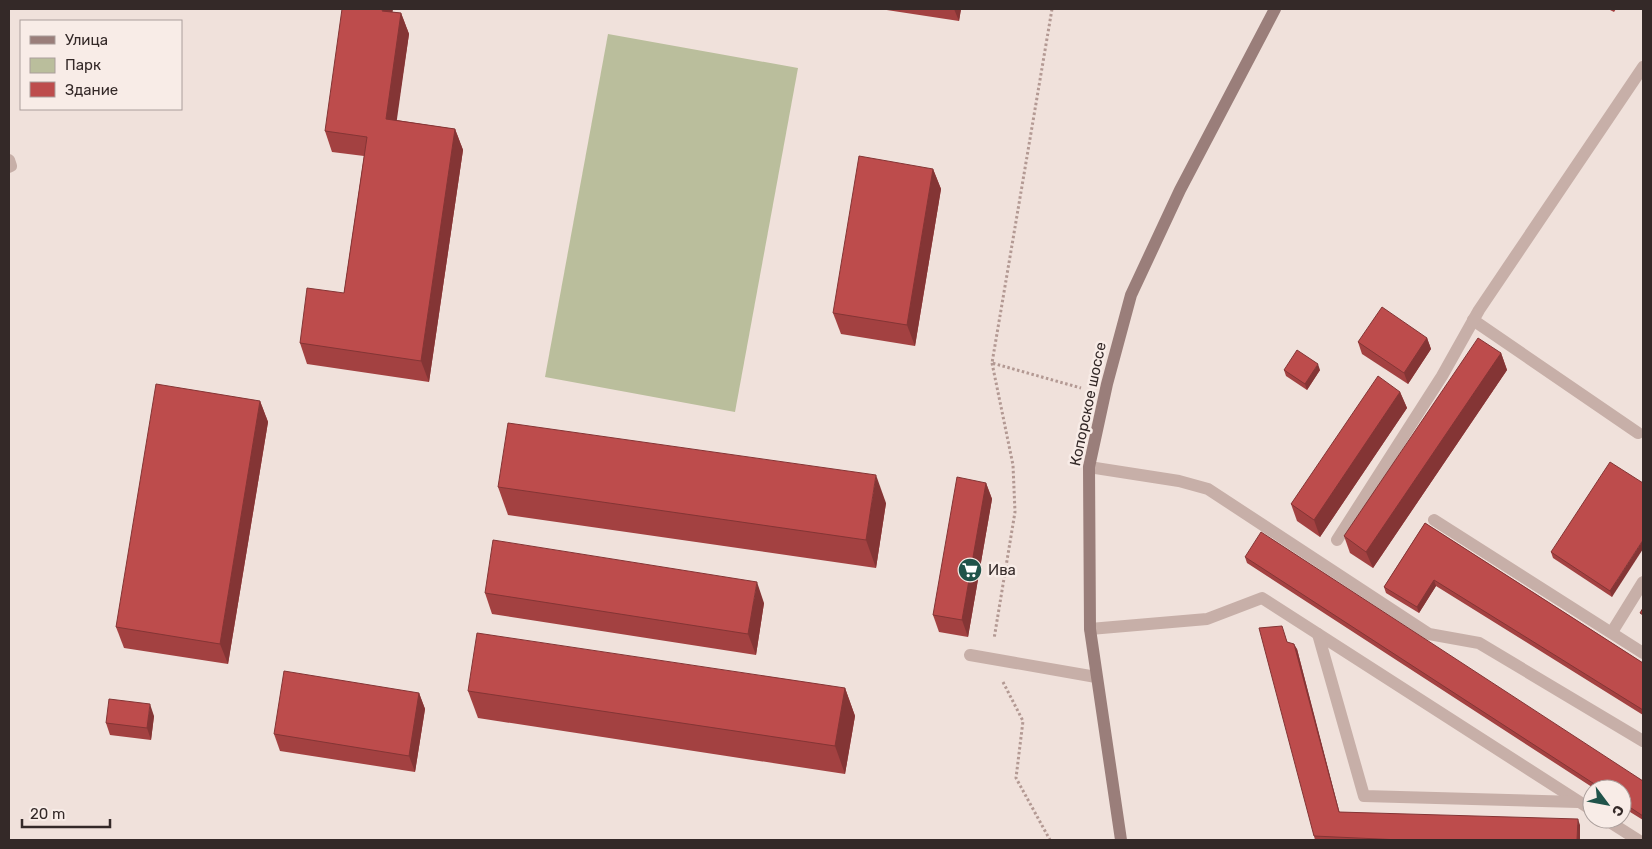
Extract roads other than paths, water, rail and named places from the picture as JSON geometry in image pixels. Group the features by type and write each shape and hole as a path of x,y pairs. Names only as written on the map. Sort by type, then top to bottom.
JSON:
{"main road":[{"name":"Копорское шоссе","path":"1121,840 1090,629 1088,467 1107,384 1131,295 1180,190 1275,9"}],"lane":[{"path":"1337,540 1442,376 1473,320 1643,67"},
{"path":"9,160 11,166 9,167"},
{"path":"1473,320 1638,433"},
{"path":"1088,467 1180,481 1208,489 1429,634 1478,642 1643,741"},
{"path":"1434,520 1643,653"},
{"path":"1612,632 1643,582"},
{"path":"1090,629 1207,619 1262,598 1582,804"},
{"path":"1318,634 1364,796 1578,802"},
{"path":"970,655 1096,677"},
{"path":"1621,829 1638,840"}],"place":[{"name":"Ива","path":"970,570"}]}
